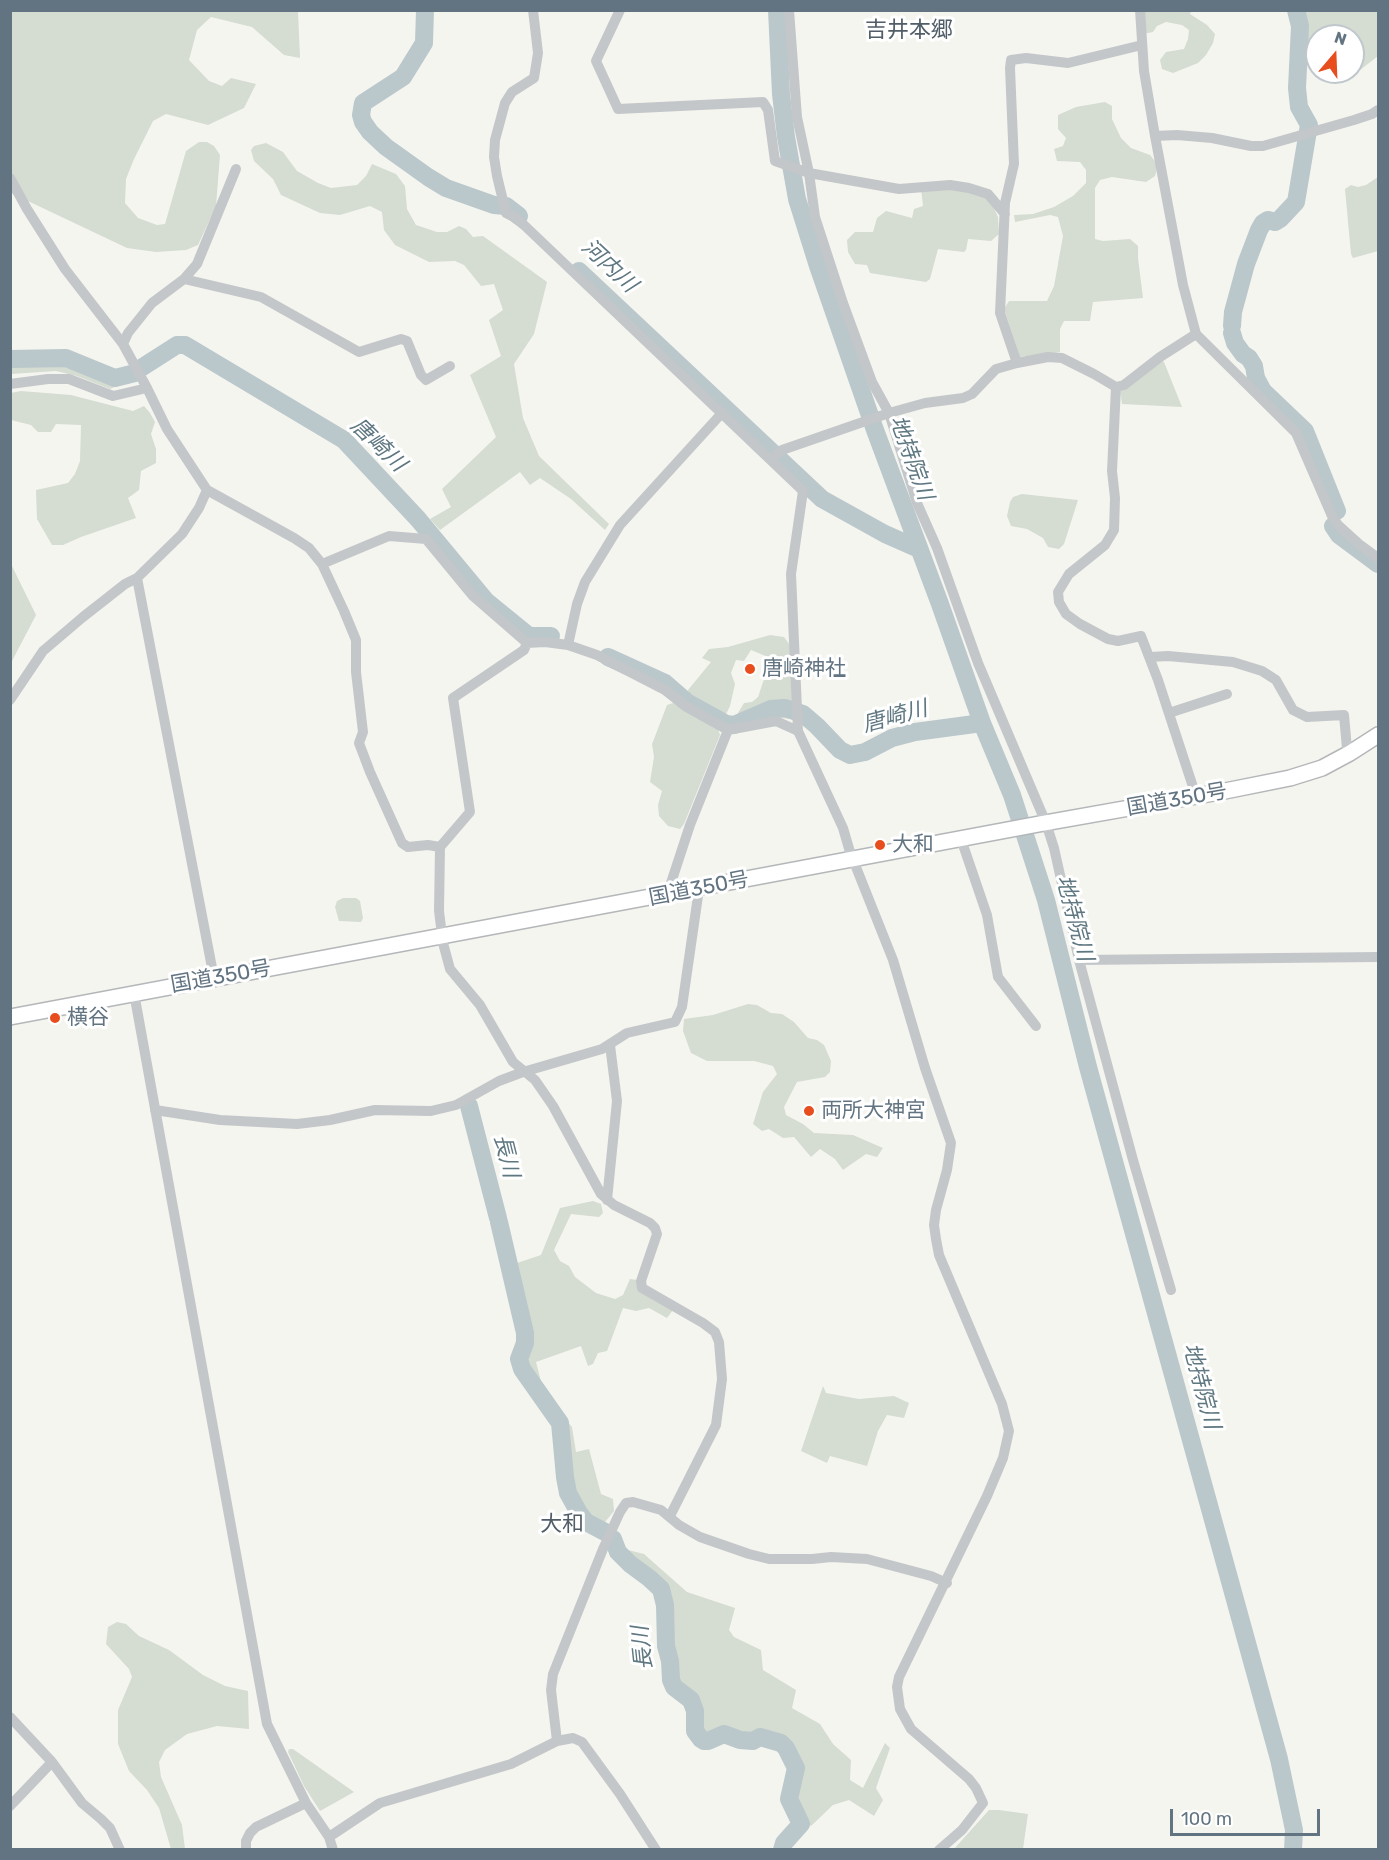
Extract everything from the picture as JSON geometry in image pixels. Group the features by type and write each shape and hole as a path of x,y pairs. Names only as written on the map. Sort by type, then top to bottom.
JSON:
{"highway":[{"name":"国道350号","path":"10,1017 1290,778 1322,768 1378,738"}],"street":[{"path":"533,10 538,53 534,78 512,92 506,103 495,140 495,166 505,207 803,491 790,574 798,731 830,798 893,960 925,1068 951,1143 934,1225 939,1255 1002,1404 1009,1431 1007,1445 995,1477 899,1677 897,1688 900,1708 911,1729 969,1779 983,1803 962,1830 939,1850"},
{"path":"620,10 596,61 618,109 763,102 768,110 775,161 809,173 899,189 950,184 969,188 988,194 1005,214"},
{"path":"789,10 797,117 809,173 815,217 843,303 886,414 917,503 937,548 978,663 1054,848 1079,960 1171,1290"},
{"path":"1140,10 1142,45 1155,136 1183,285 1196,334 1296,433 1332,516 1338,525 1378,558"},
{"path":"1017,363 1000,313 1005,203 1014,164 1011,60 1026,58 1068,63 1142,45"},
{"path":"1155,136 1212,138 1251,146 1263,146 1354,120 1378,110"},
{"path":"123,344 128,333 152,303 184,279 197,264 236,169"},
{"path":"10,178 65,269 123,344 167,429 207,490 294,538 309,548 322,564 356,640 363,732 359,743 370,772 402,843 408,847 428,845 440,847"},
{"path":"184,279 261,297 359,352 401,339 407,341 421,375 426,380 450,366"},
{"path":"772,459 782,450 886,414 925,403 963,398 972,394 996,369 1017,363 1048,357 1062,358 1116,387 1124,385 1160,357 1196,334"},
{"path":"10,384 69,379 113,396 147,388"},
{"path":"1116,387 1112,471 1115,498 1114,530 1105,545 1069,574 1058,592 1059,602 1066,614 1108,639 1118,641 1141,636 1196,796"},
{"path":"568,645 577,604 585,582 620,525 722,413"},
{"path":"10,700 44,651 125,584 137,578 182,534 200,508 207,490"},
{"path":"322,564 389,536 426,539 473,596 527,643 545,642 568,645 597,655 634,673 728,730 776,721 798,731"},
{"path":"137,578 214,978"},
{"path":"527,643 524,650 453,698 470,812 440,847 439,911 442,937 450,969 480,1005 507,1051 523,1072 535,1080 553,1106 602,1194 607,1200 655,1228 657,1234 641,1281 642,1288 703,1323 714,1332 719,1342 722,1379 716,1425 670,1516"},
{"path":"1150,657 1168,656 1233,662 1262,671 1276,680 1293,710 1307,717 1344,715 1347,749 1350,753"},
{"path":"1169,713 1227,694"},
{"path":"667,895 690,825 728,730"},
{"path":"961,839 987,915 998,977 1036,1026"},
{"path":"155,1110 220,1120 297,1124 330,1120 375,1110 431,1111 456,1105 499,1081 523,1072 610,1045 627,1033 675,1022 679,1016 699,889"},
{"path":"1079,960 1378,957"},
{"path":"134,993 267,1724 306,1803 329,1837 333,1850"},
{"path":"607,1200 617,1101 610,1045"},
{"path":"558,1741 551,1690 553,1674 620,1512 626,1503 633,1502 661,1510 679,1525 700,1537 769,1559 831,1557 867,1559 931,1576 946,1583"},
{"path":"10,1717 52,1762 82,1803 110,1828 120,1850"},
{"path":"329,1837 380,1803 511,1764 558,1741 573,1737 582,1742 620,1794 656,1850"},
{"path":"10,1806 52,1762"},
{"path":"246,1850 246,1841 256,1827 306,1803"}],"shaded area":[{"path":"11,11 298,11 300,58 284,55 252,27 211,17 197,30 189,60 209,81 222,86 231,78 256,84 244,108 208,125 166,114 153,121 134,159 126,179 125,203 138,218 157,225 165,224 186,151 199,142 207,142 214,146 220,155 216,206 198,245 186,250 156,252 127,248 11,193"},
{"path":"1143,11 1191,11 1190,14 1207,25 1215,34 1213,43 1198,63 1173,73 1162,69 1160,60 1166,52 1184,49 1189,30 1182,25 1166,22 1157,26 1153,32 1143,34"},
{"path":"1299,11 1378,11 1378,56 1365,66 1365,24 1305,24 1305,34"},
{"path":"1105,102 1112,106 1112,119 1121,138 1131,148 1150,155 1158,165 1155,176 1146,182 1112,177 1100,180 1095,188 1095,239 1103,241 1130,239 1138,246 1143,298 1093,302 1090,321 1064,321 1060,329 1060,352 1020,357 1004,309 1009,301 1047,301 1054,286 1063,236 1058,217 1050,215 1015,222 1014,215 1033,214 1054,207 1073,196 1086,183 1086,170 1080,162 1057,161 1054,149 1063,146 1066,138 1058,129 1058,115 1076,107"},
{"path":"266,143 283,152 297,171 331,188 357,185 366,176 372,164 396,174 405,186 407,209 416,225 437,232 447,232 459,226 466,229 473,237 483,236 547,282 534,334 514,364 523,418 539,456 609,524 605,530 571,499 540,478 530,485 520,472 440,530 430,519 451,507 442,489 496,437 470,375 501,356 489,320 503,310 494,284 481,286 464,265 455,261 429,262 395,245 384,230 382,212 370,206 340,215 320,213 281,195 273,179 254,161 251,150 254,146"},
{"path":"1378,177 1378,251 1353,258 1345,189 1351,185 1358,187 1366,185"},
{"path":"921,188 957,188 986,197 998,217 999,234 991,241 968,239 964,252 938,249 930,279 926,282 870,273 867,265 855,264 848,252 847,240 855,232 873,232 877,218 886,211 912,218 914,209 923,206"},
{"path":"1159,358 1164,362 1182,407 1122,404 1120,388"},
{"path":"63,361 114,381 117,386 110,389 77,376 56,371 11,374 10,362"},
{"path":"21,391 71,395 133,411 144,406 155,422 151,434 156,449 156,463 141,471 139,490 128,498 136,518 63,545 52,545 37,519 36,490 68,483 75,474 80,461 81,425 56,424 51,432 38,432 31,425 11,420 11,393"},
{"path":"1022,494 1078,500 1064,544 1059,549 1048,547 1043,538 1027,529 1011,526 1007,516 1010,502 1013,497"},
{"path":"11,564 36,615 11,663"},
{"path":"770,635 784,637 790,645 794,719 765,717 752,713 737,719 744,703 752,702 758,697 767,670 768,657 751,650 744,661 736,660 731,673 735,684 725,716 690,699 688,690 711,662 702,658 709,649 728,647"},
{"path":"673,703 718,729 720,735 680,829 668,826 659,816 658,805 662,791 650,782 654,757 652,744 667,705"},
{"path":"343,898 356,898 360,901 363,918 361,922 339,921 335,907 337,901"},
{"path":"748,1004 757,1005 771,1013 782,1014 794,1022 808,1038 824,1045 831,1061 830,1072 825,1077 797,1082 784,1107 786,1115 814,1133 853,1135 883,1148 877,1157 866,1154 843,1170 835,1159 820,1149 811,1157 794,1137 783,1138 769,1129 762,1131 753,1124 763,1092 777,1074 773,1066 754,1061 707,1061 691,1053 683,1031 684,1019 713,1015"},
{"path":"593,1201 601,1204 603,1213 599,1217 571,1214 554,1250 560,1261 569,1266 575,1277 596,1293 615,1299 623,1295 630,1279 637,1280 673,1310 667,1318 649,1308 636,1311 623,1308 607,1351 598,1353 593,1364 588,1366 581,1346 536,1362 543,1389 552,1404 572,1427 576,1452 589,1449 601,1494 613,1499 614,1511 605,1522 598,1525 588,1519 572,1490 563,1423 523,1366 522,1358 528,1345 529,1330 514,1264 541,1255 560,1208"},
{"path":"823,1386 826,1393 859,1399 894,1396 909,1403 904,1418 887,1415 878,1431 867,1466 830,1456 827,1463 801,1451"},
{"path":"628,1550 644,1554 687,1592 735,1608 729,1630 734,1637 761,1650 763,1670 796,1690 792,1708 820,1724 833,1744 851,1760 850,1780 863,1788 885,1743 890,1748 876,1788 883,1800 874,1816 849,1800 833,1805 811,1826 803,1818 793,1798 800,1767 790,1744 778,1736 759,1733 750,1737 723,1730 711,1736 705,1735 700,1730 694,1699 677,1684 669,1641 668,1593 661,1581 626,1557"},
{"path":"117,1622 126,1624 139,1636 169,1650 203,1675 225,1686 248,1691 249,1729 217,1726 187,1734 165,1750 159,1762 161,1777 182,1825 185,1849 171,1849 159,1808 147,1790 129,1771 118,1744 118,1710 132,1677 129,1669 106,1644 108,1627"},
{"path":"289,1749 293,1749 354,1792 320,1811 304,1786 288,1752"},
{"path":"989,1810 1028,1814 1023,1849 954,1849"}],"waterway":[{"name":"河内川","path":"425,10 424,43 403,77 363,103 361,115 363,122 386,147 446,188 494,205 506,206 519,216"},
{"name":"地持院川","path":"777,10 781,94 797,199 875,430 982,723 1012,795 1046,900 1088,1067 1279,1759 1294,1830 1293,1850"},
{"path":"1232,326 1233,312 1246,264 1259,230 1268,220 1275,222 1280,219 1296,202 1309,125 1299,107 1297,88 1300,26 1296,10"},
{"name":"河内川","path":"579,271 822,499 885,534 919,549"},
{"path":"1232,333 1235,343 1254,366 1256,378 1263,391 1305,431 1337,511"},
{"name":"唐崎川","path":"141,368 177,345 185,345 344,440 418,519 486,601 529,636 551,636"},
{"name":"唐崎川","path":"10,359 66,358 115,378 135,373"},
{"path":"1333,526 1339,535 1378,564"},
{"name":"唐崎川","path":"608,657 665,683 688,703 726,724 734,725 771,709 785,708 803,714 840,750 850,755 865,752 892,738 915,732 982,723"},
{"name":"長川","path":"469,1106 498,1218"},
{"name":"長川","path":"499,1222 525,1333 525,1343 519,1359 522,1369 560,1423 568,1493 586,1522 605,1532"},
{"name":"長川","path":"613,1539 618,1552 661,1589 665,1605 666,1646 671,1680 674,1687 691,1700 695,1711 695,1731 701,1739 708,1741 724,1734 740,1740 753,1741 760,1737 781,1743 786,1748 796,1768 789,1799 801,1824 784,1843 782,1850"}],"place":[{"name":"唐崎神社","path":"750,669"},
{"name":"大和","path":"880,845"},
{"name":"横谷","path":"55,1018"},
{"name":"両所大神宮","path":"809,1111"}],"district":[{"name":"吉井本郷","path":"909,31"},
{"name":"大和","path":"562,1525"}]}
